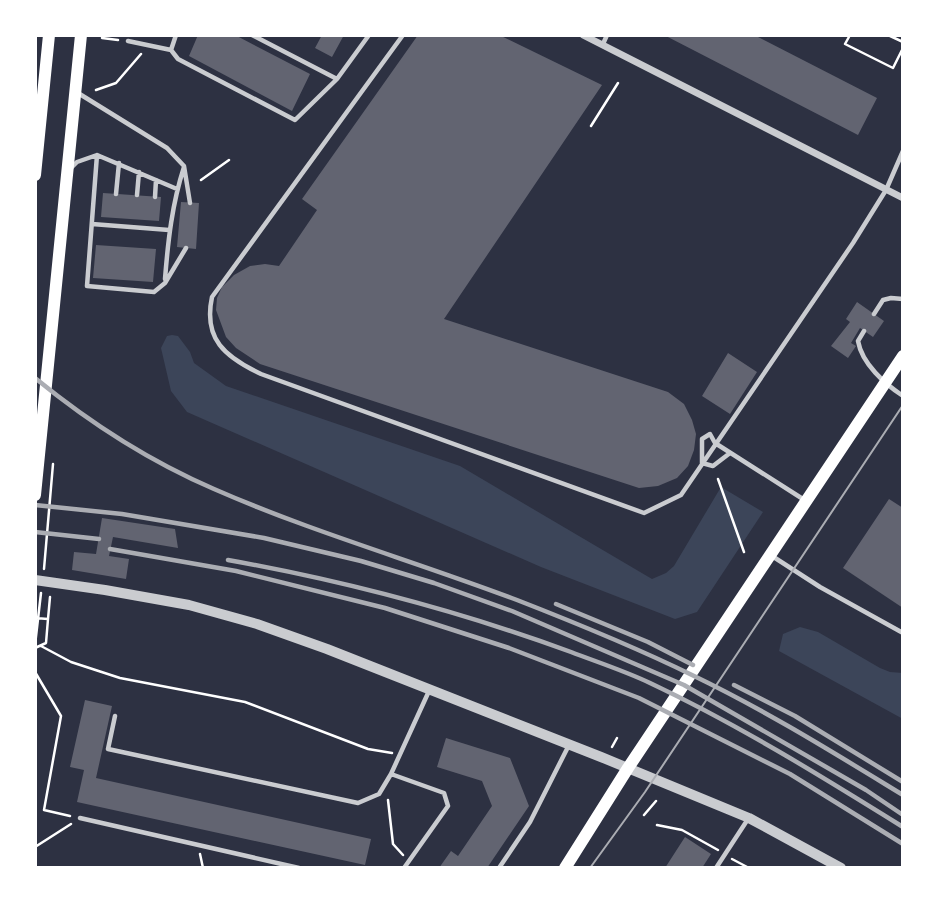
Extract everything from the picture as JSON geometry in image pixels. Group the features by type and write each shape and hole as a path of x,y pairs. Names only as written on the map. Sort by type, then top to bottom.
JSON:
{"main road":[{"path":"35,175 49,35"},
{"path":"35,495 81,35"},
{"path":"565,868 628,768 903,356"}],"street":[{"path":"583,35 903,198"},
{"path":"35,580 117,592 212,611 257,624 327,649 749,818 842,868"}],"lane":[{"path":"172,50 176,35"},
{"path":"252,35 337,79"},
{"path":"128,41 172,50 178,59 295,120 337,79 369,35"},
{"path":"402,35 212,297 208,316 213,335 224,351 240,364 261,374 644,513 681,495 853,243 886,190 903,151"},
{"path":"603,45 607,35"},
{"path":"75,91 167,148 184,166 190,203"},
{"path":"67,172 77,162 97,155 177,189"},
{"path":"97,155 87,286 154,292 165,283 186,248"},
{"path":"897,165 903,162"},
{"path":"117,194 119,163"},
{"path":"165,283 169,230 184,166"},
{"path":"137,195 139,172"},
{"path":"155,197 156,180"},
{"path":"114,218 114,225"},
{"path":"134,227 135,219"},
{"path":"152,229 153,220"},
{"path":"92,224 169,230"},
{"path":"874,314 883,300 903,299"},
{"path":"864,331 858,341 859,349 884,384 903,396"},
{"path":"702,463 702,439 710,434 715,443 806,501"},
{"path":"702,463 713,466 730,453"},
{"path":"771,555 820,587 903,633"},
{"path":"115,716 108,749 358,803 379,794 402,755 430,690"},
{"path":"499,868 530,822 569,745"},
{"path":"391,774 444,793 448,806 404,868"},
{"path":"80,818 299,868"},
{"path":"716,868 749,818"}],"path":[{"path":"850,35 845,44 893,68 903,48"},
{"path":"888,35 903,42"},
{"path":"102,38 128,41"},
{"path":"96,90 116,83 148,45"},
{"path":"898,58 903,61"},
{"path":"591,126 618,83"},
{"path":"201,180 229,160"},
{"path":"718,479 744,552"},
{"path":"37,645 46,643 50,597"},
{"path":"35,618 48,619"},
{"path":"37,645 71,662 120,678 244,702 368,750 402,755"},
{"path":"35,673 61,716 44,810 80,818"},
{"path":"388,793 393,844 404,856"},
{"path":"644,815 656,801"},
{"path":"35,847 80,818"},
{"path":"657,825 682,830 749,868"}],"shaded area":[{"path":"167,336 178,336 190,352 194,363 226,386 460,466 652,579 674,566 721,487 763,512 697,612 675,619 541,567 187,412 171,391 161,348"},
{"path":"800,627 818,632 880,668 903,673 903,719 779,651 783,634"}],"building":[{"path":"198,35 235,35 310,74 292,111 189,56"},
{"path":"322,35 344,35 332,57 315,48"},
{"path":"418,35 499,35 602,85 444,319 668,392 684,404 696,434 688,466 677,478 658,486 639,488 260,364 236,348 226,337 216,310 222,287 234,275 250,266 279,266 317,210 302,199"},
{"path":"664,35 754,35 877,98 858,135"},
{"path":"103,193 161,197 159,221 101,217"},
{"path":"181,202 199,203 196,249 177,247"},
{"path":"96,245 156,249 153,282 93,278"},
{"path":"857,302 884,321 873,337 860,328 851,343 856,346 848,358 831,346 850,322 846,319"},
{"path":"728,353 757,372 730,414 702,396"},
{"path":"889,499 903,508 903,608 843,568"},
{"path":"102,518 175,529 178,548 113,537 109,556 129,559 126,579 72,570 74,552 96,554"},
{"path":"85,700 112,706 96,778 371,839 365,865 77,802 84,770 70,767"},
{"path":"446,738 510,758 529,806 487,868 439,868 451,851 458,856 492,806 482,781 437,767"},
{"path":"685,837 711,854 702,868 665,868"}],"tram line":[{"path":"590,868 645,792 903,405"}],"railway":[{"path":"35,378 121,440 190,478 251,505 517,600 649,655 773,717 903,795"},
{"path":"35,505 122,514 264,538 361,561 434,583 512,611 684,685 866,790 903,815"},
{"path":"35,532 99,539"},
{"path":"110,549 236,571 385,608 509,648 639,698 790,774 903,844"},
{"path":"228,560 315,577 444,610 529,637 621,671 747,733 903,827"},
{"path":"556,604 648,642 693,665"},
{"path":"734,685 795,716 903,782"}]}
